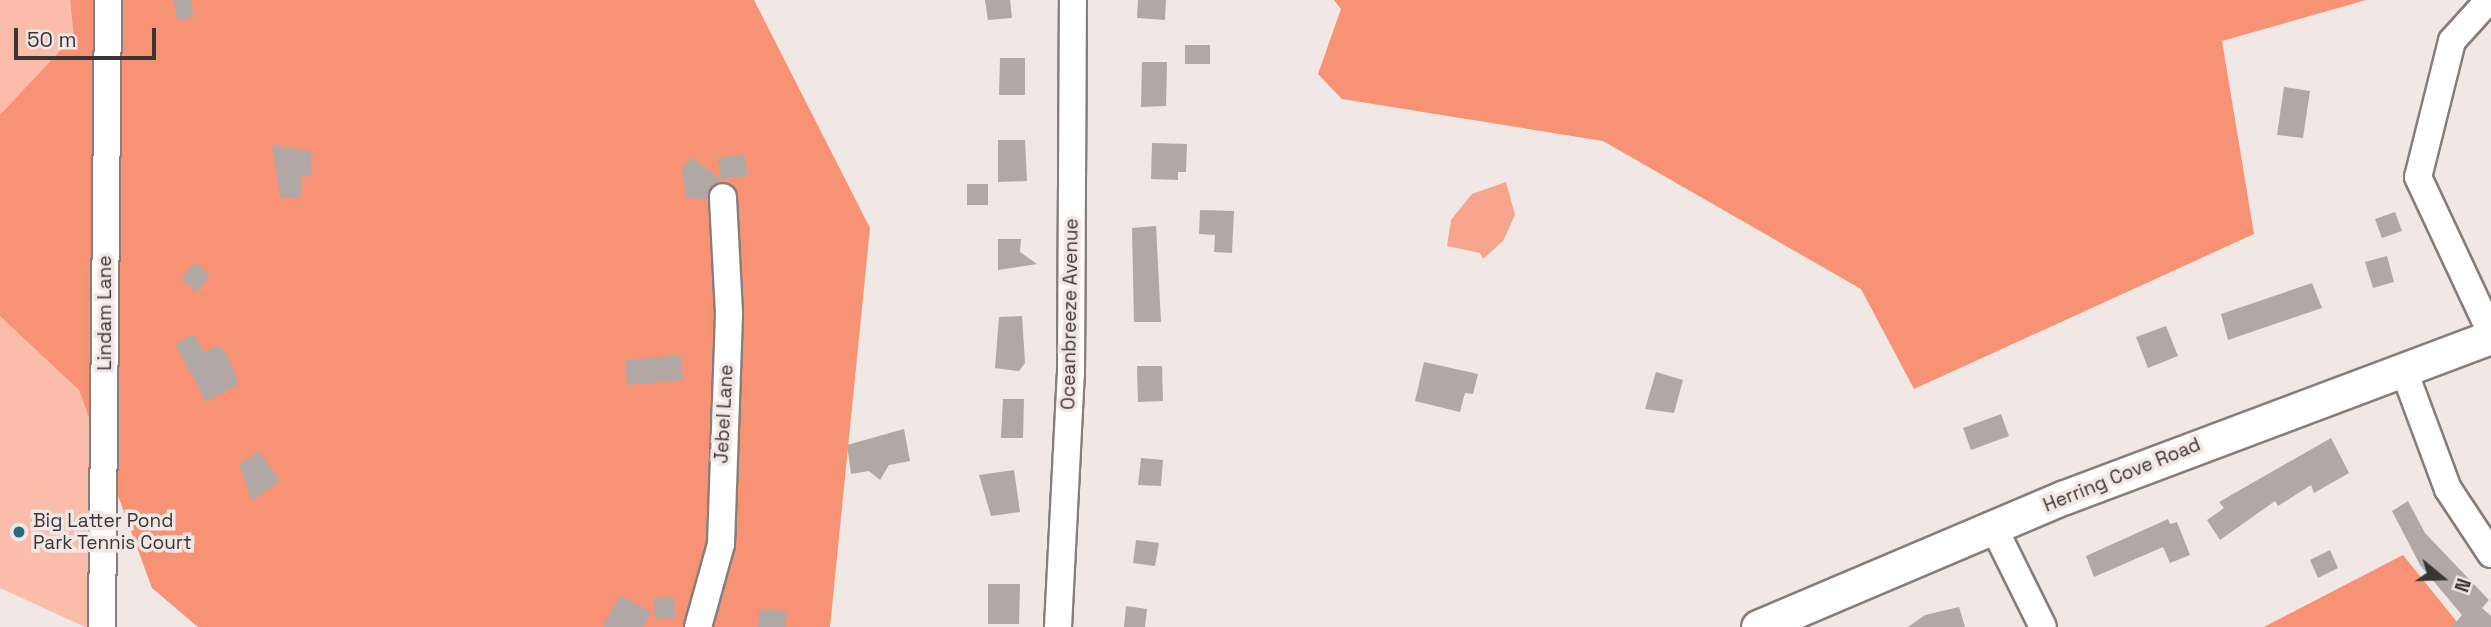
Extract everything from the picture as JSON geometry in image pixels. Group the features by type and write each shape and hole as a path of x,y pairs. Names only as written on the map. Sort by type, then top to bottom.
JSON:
{"main road":[{"name":"Herring Cove Road","path":"1758,627 1994,528 2491,335"}],"street":[{"name":"Lindam Lane","path":"102,627 108,0"},
{"name":"Oceanbreeze Avenue","path":"1058,627 1071,361 1073,0"},
{"path":"2489,0 2452,41 2418,177 2491,335"},
{"name":"Jebel Lane","path":"698,627 721,544 729,313 723,197"},
{"path":"2403,368 2448,489 2491,554"},
{"path":"1994,528 2043,627"}],"shaded area":[{"path":"0,0 109,0 103,627 85,627 0,588"},
{"path":"70,0 754,0 870,228 830,627 198,627 152,588 79,390 0,316 0,115 74,36"},
{"path":"1334,0 2366,0 2222,41 2254,234 1914,389 1861,289 1603,141 1342,99 1318,74 1341,9"},
{"path":"1506,182 1515,215 1503,241 1483,259 1480,253 1447,246 1451,220 1472,194"},
{"path":"2403,555 2461,627 2264,627"}],"building":[{"path":"174,0 192,0 193,18 177,20"},
{"path":"985,0 1010,0 1012,18 988,20"},
{"path":"1138,0 1166,0 1165,20 1137,18"},
{"path":"1185,45 1210,45 1210,64 1185,64"},
{"path":"1000,58 1025,58 1025,95 999,95"},
{"path":"1142,62 1167,62 1166,106 1141,107"},
{"path":"2284,87 2310,91 2303,138 2277,135"},
{"path":"998,140 1025,140 1027,181 998,182"},
{"path":"1152,143 1187,144 1186,172 1178,172 1178,180 1151,179"},
{"path":"272,145 311,151 311,175 301,175 301,198 280,198"},
{"path":"744,154 748,176 721,179 718,158"},
{"path":"691,157 721,179 707,199 686,198 682,169"},
{"path":"967,184 988,184 988,205 967,205"},
{"path":"1200,210 1234,211 1232,253 1214,252 1215,235 1199,234"},
{"path":"2395,212 2402,231 2382,238 2375,219"},
{"path":"1156,226 1161,322 1134,322 1132,228"},
{"path":"998,239 1021,239 1020,252 1037,264 998,270"},
{"path":"2387,256 2394,282 2373,288 2365,262"},
{"path":"195,262 210,276 197,292 181,278"},
{"path":"2312,283 2322,308 2228,340 2221,314"},
{"path":"1022,316 1025,363 1019,371 995,368 999,317"},
{"path":"2166,326 2178,356 2148,368 2136,337"},
{"path":"194,334 204,353 218,345 227,354 239,384 206,402 175,344"},
{"path":"681,355 683,380 627,385 625,360"},
{"path":"1424,362 1478,374 1473,394 1465,393 1460,412 1415,401"},
{"path":"1137,366 1162,366 1163,401 1138,402"},
{"path":"1656,372 1683,380 1674,413 1645,409"},
{"path":"1003,399 1024,399 1023,438 1001,438"},
{"path":"2001,414 2009,436 1971,450 1963,428"},
{"path":"904,429 910,461 889,465 880,480 869,471 851,474 847,445"},
{"path":"2331,438 2349,473 2314,493 2311,485 2278,506 2275,501 2220,540 2207,520 2224,508 2219,502"},
{"path":"259,451 280,481 252,501 239,465"},
{"path":"1141,458 1163,460 1161,486 1138,485"},
{"path":"1014,470 1020,512 991,516 979,475"},
{"path":"2408,501 2425,533 2489,600 2482,608 2491,616 2491,627 2452,627 2462,615 2420,565 2392,511"},
{"path":"2168,519 2170,524 2177,522 2190,555 2170,563 2163,547 2094,577 2086,556"},
{"path":"1136,540 1159,543 1155,566 1133,563"},
{"path":"2330,550 2338,568 2318,578 2310,560"},
{"path":"988,584 1020,584 1019,624 988,624"},
{"path":"620,595 651,612 643,627 603,627"},
{"path":"674,596 675,618 655,619 654,598"},
{"path":"1126,606 1147,609 1145,627 1124,627"},
{"path":"1959,607 1965,627 1908,627 1925,615"},
{"path":"759,609 787,611 785,627 758,627"}],"place":[{"name":"Big Latter Pond Park Tennis Court","path":"19,532"}]}
